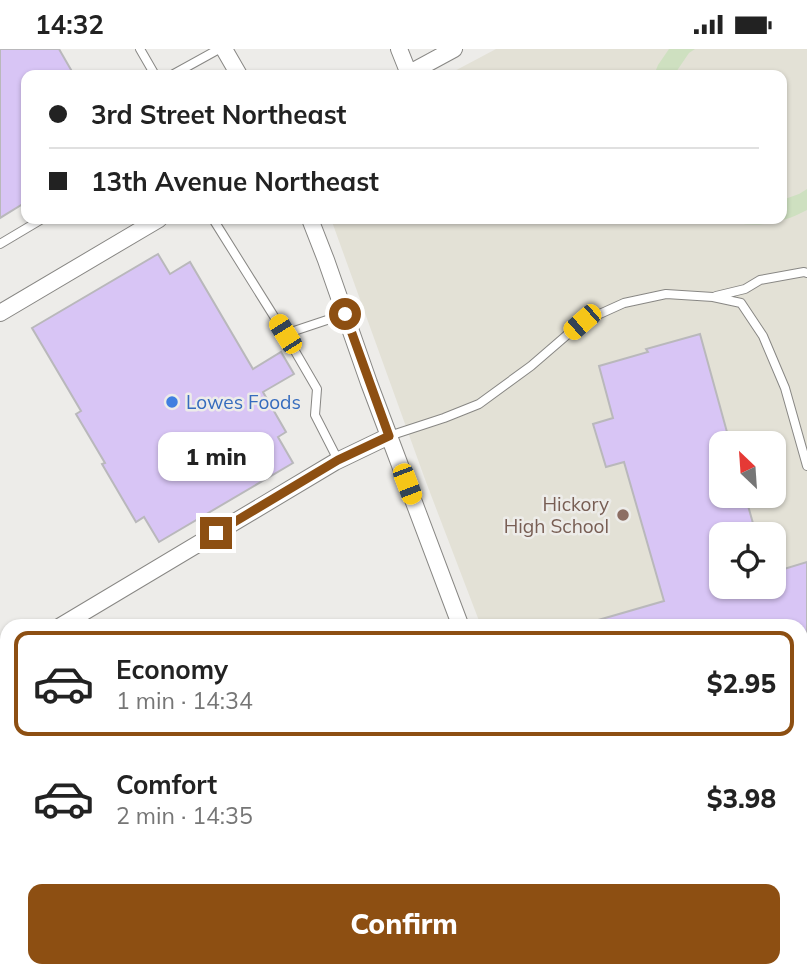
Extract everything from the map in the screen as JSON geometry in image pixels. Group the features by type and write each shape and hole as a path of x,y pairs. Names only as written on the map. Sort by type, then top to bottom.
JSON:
{"street":[{"path":"222,49 236,70"},
{"path":"399,49 406,70"},
{"path":"415,70 454,49"},
{"path":"0,313 151,224"},
{"path":"312,224 458,619"},
{"path":"72,619 338,460 389,436"}],"lane":[{"path":"140,49 152,70"},
{"path":"182,70 222,49"},
{"path":"0,244 34,224"},
{"path":"216,224 317,389 315,415 338,460"},
{"path":"713,297 745,289 760,280 807,273"},
{"path":"389,436 479,404 531,366 582,322 624,303 666,294 713,297 741,303 763,336 785,388 807,465"},
{"path":"285,334 345,314"}],"shaded area":[{"name":"Hickory High School","path":"496,49 807,49 807,619 478,619 333,224 787,224 787,70 456,70"}],"green space":[{"path":"669,49 695,49 677,70 656,70"},
{"path":"807,189 807,210 787,219 787,198"}],"building":[{"path":"0,49 59,49 71,70 21,70 21,205 0,218"},
{"name":"Lowes Foods","path":"158,254 170,274 190,262 253,369 281,352 294,374 263,392 286,432 278,437 293,463 159,542 144,517 136,522 76,414 81,411 32,328"},
{"path":"700,334 727,431 709,431 709,508 749,508 753,522 709,522 709,599 786,599 786,568 807,562 807,619 602,619 664,601 624,462 606,467 593,424 613,418 599,366 648,352 646,349"}],"place":[{"name":"Lowes Foods","path":"172,402"},
{"name":"Hickory High School","path":"623,515"}],"route":[{"path":"216,533 338,460 389,436 345,314"}]}
